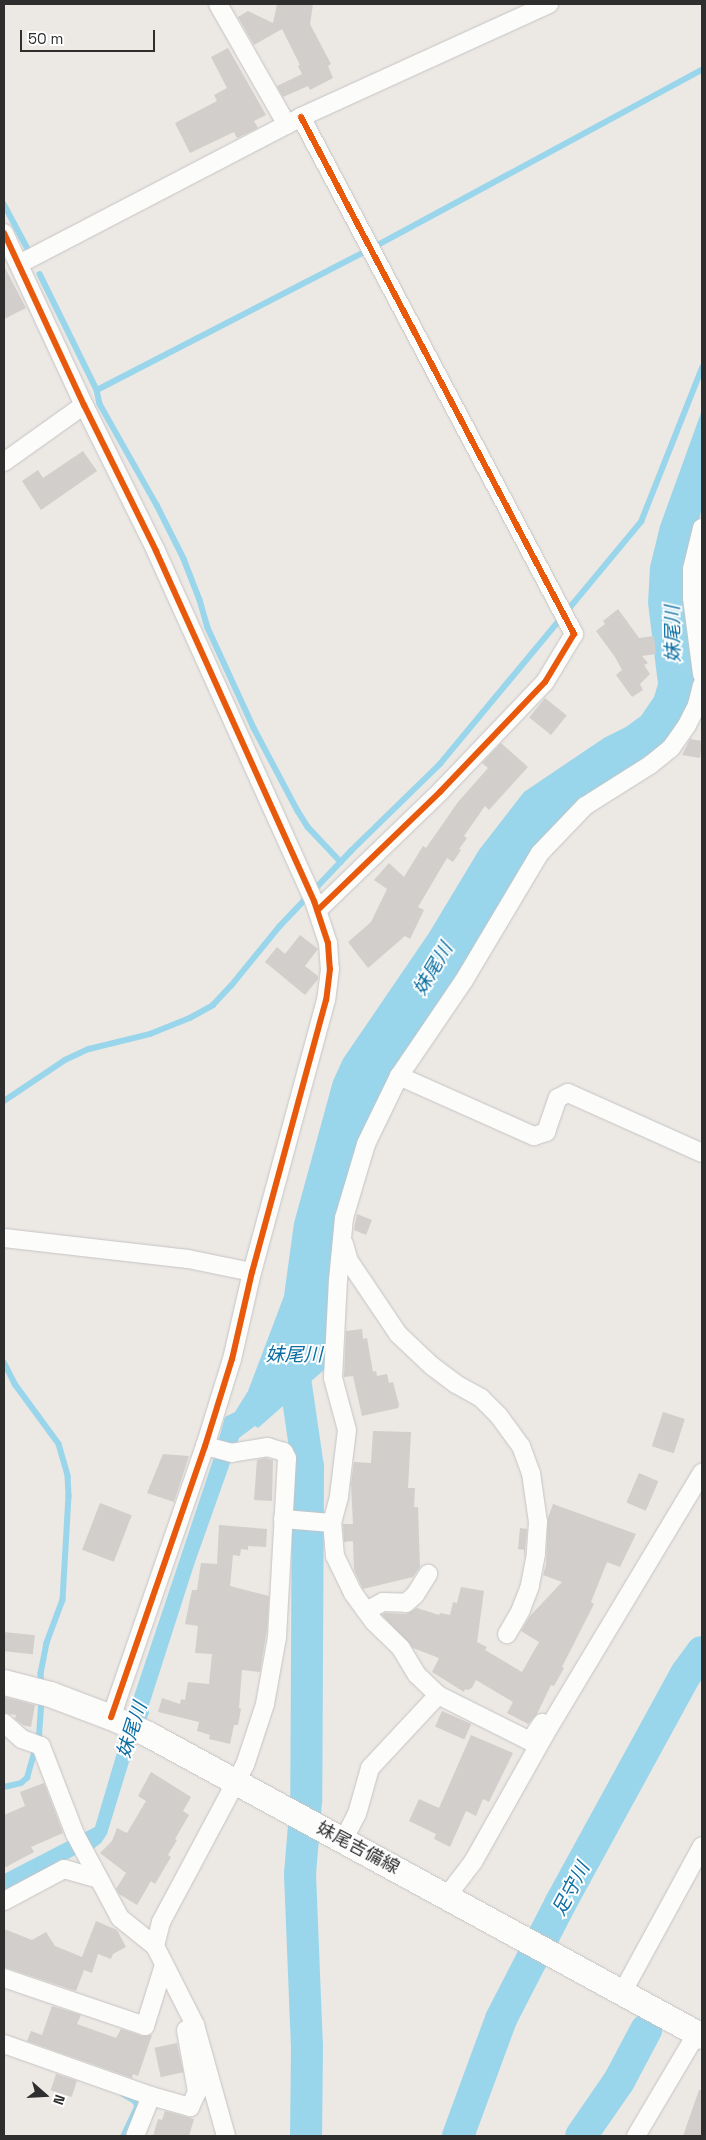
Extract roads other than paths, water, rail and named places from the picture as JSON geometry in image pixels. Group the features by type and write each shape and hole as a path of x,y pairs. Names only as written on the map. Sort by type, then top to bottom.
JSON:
{"main road":[{"name":"妹尾吉備線","path":"4,1682 42,1691 117,1719 148,1734 700,2035"}],"street":[{"path":"218,4 294,121 370,247 574,634 545,682 440,792 313,899"},
{"path":"19,264 294,121 549,4"},
{"path":"4,233 84,405 156,550 313,899 328,943 330,969 326,1000 252,1272 232,1359 218,1450 117,1719"},
{"path":"4,462 84,405"},
{"path":"702,528 692,569 692,598 702,674"},
{"path":"571,1692 556,1704 530,1741 438,1695 416,1675 401,1648 374,1622 353,1593 335,1556 328,1522 339,1496 348,1430 333,1378 344,1218 366,1144 399,1076 463,982 540,853 585,806 650,765 670,748 697,705 702,685"},
{"path":"399,1076 534,1136 546,1132 558,1098 568,1093 702,1153"},
{"path":"342,1236 349,1261 398,1334 432,1366 456,1384 481,1398 499,1416 521,1446 531,1473 538,1522 536,1554 530,1586 521,1610 508,1634"},
{"path":"4,1238 188,1259 252,1272"},
{"path":"155,1946 161,1922 245,1765 265,1704 277,1637 287,1520 287,1458 284,1452 268,1447 218,1450"},
{"path":"452,1900 571,1692 702,1473"},
{"path":"287,1520 328,1522"},
{"path":"366,1611 384,1602 406,1603 415,1594 428,1574"},
{"path":"335,1836 357,1814 370,1768 438,1695"},
{"path":"4,1722 22,1739 36,1744 74,1834 120,1918 155,1946 195,2025 226,2136"},
{"path":"618,1991 701,1849"},
{"path":"4,1901 64,1869 99,1879"},
{"path":"4,1978 145,2026 164,1965"},
{"path":"4,2044 151,2096 190,2107 197,2092 186,2032 186,2007"},
{"path":"636,2136 700,2035"},
{"path":"135,2136 151,2096"}],"water":[{"name":"妹尾川","path":"702,410 702,507 688,569 698,670 689,712 665,746 571,809 544,838 367,1130 325,1369 258,1428 255,1426 239,1438 194,1565 149,1705 149,1713 129,1762 107,1834 101,1843 93,1849 79,1853 4,1894 4,1874 95,1827 131,1705 213,1460 225,1417 235,1412 248,1391 284,1296 294,1223 333,1081 343,1059 429,933 479,850 524,792 604,738 626,727 641,716 654,697 658,684 648,603 650,567 660,526"}],"waterway":[{"path":"97,390 378,245 702,70"},
{"path":"4,204 27,247"},
{"path":"40,274 97,390 100,404 157,505 184,559 200,600 208,628 254,728 308,827 341,862"},
{"path":"4,1101 65,1060 89,1049 150,1034 190,1018 213,1005 279,927 351,851 440,764 641,522 702,368"},
{"path":"291,1351 308,1467 306,1801 300,1874 307,2046 306,2136"},
{"path":"4,1362 15,1384 59,1444 68,1476 69,1496 63,1600 47,1643 41,1673 42,1686"},
{"name":"足守川","path":"458,2136 501,2019 560,1904 686,1674 702,1652"},
{"path":"4,1787 21,1783 27,1778 39,1736 42,1697"},
{"path":"581,2136 619,2081 646,2030"},
{"path":"123,2094 135,2101 138,2106 124,2136"}]}
